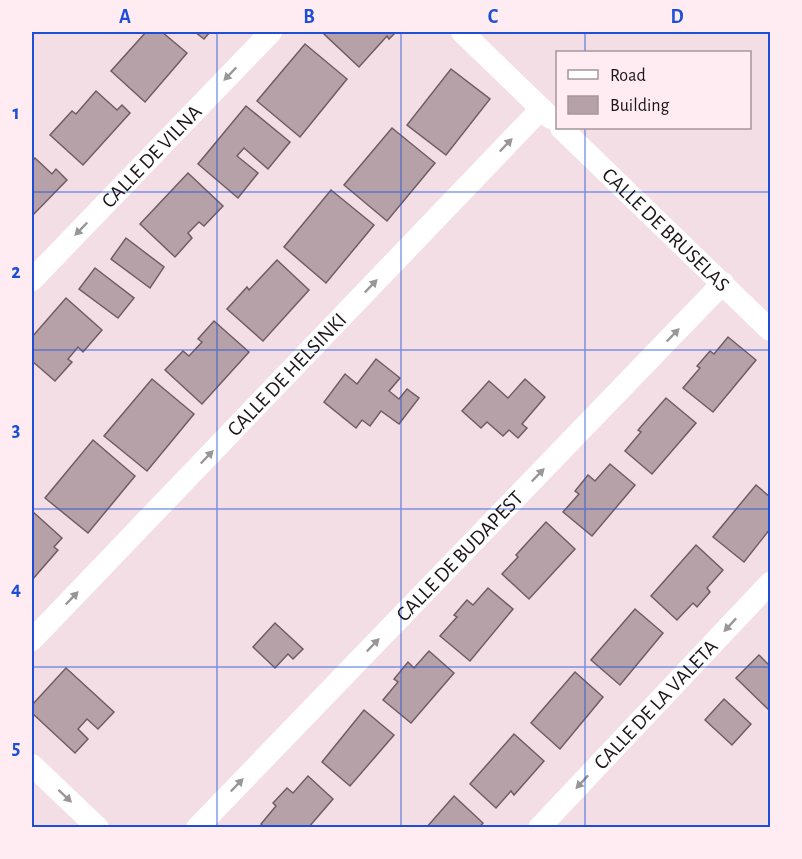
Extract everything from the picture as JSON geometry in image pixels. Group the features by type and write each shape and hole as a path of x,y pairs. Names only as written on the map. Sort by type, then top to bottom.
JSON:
{"street":[{"name":"CALLE DE VILNA","path":"32,280 271,32"},
{"path":"462,32 549,116"},
{"name":"CALLE DE HELSINKI","path":"32,640 549,116"},
{"name":"CALLE DE BRUSELAS","path":"562,129 771,330"},
{"name":"CALLE DE BUDAPEST","path":"197,828 723,283"},
{"name":"CALLE DE LA VALETA","path":"539,828 771,583"},
{"path":"32,765 98,828"}],"building":[{"path":"146,32 162,32 187,53 145,102 111,71"},
{"path":"195,32 210,32 204,39"},
{"path":"327,32 396,32 389,39 387,36 359,67 324,34"},
{"path":"305,44 347,79 300,137 257,101"},
{"path":"451,69 490,99 446,155 407,125"},
{"path":"96,91 117,110 122,105 130,113 83,165 50,135 72,111 76,114"},
{"path":"246,106 290,142 268,169 244,148 237,156 258,173 238,198 198,164"},
{"path":"392,128 435,163 387,221 344,185"},
{"path":"35,158 52,174 56,169 67,180 32,216 32,161"},
{"path":"188,173 223,206 204,226 199,222 188,233 192,238 175,257 140,224"},
{"path":"331,190 374,225 326,283 284,247"},
{"path":"126,238 164,267 150,288 111,259"},
{"path":"277,260 309,290 263,341 227,309 247,287 249,290"},
{"path":"95,268 134,298 118,318 79,289"},
{"path":"66,298 102,330 83,352 78,347 68,359 72,362 55,381 32,361 32,337"},
{"path":"214,321 249,352 202,404 165,370 183,351 189,356 202,342 198,339"},
{"path":"728,337 756,360 713,412 683,388 700,368 697,366 710,351 714,354"},
{"path":"376,359 400,378 389,391 399,399 407,389 419,398 399,424 381,411 370,426 362,420 356,428 324,402 345,374 357,384"},
{"path":"152,379 194,414 147,471 104,436"},
{"path":"525,379 545,397 522,424 527,428 518,438 509,430 503,436 487,422 481,428 462,411 489,381 508,398"},
{"path":"666,398 696,423 652,474 625,451 641,432 638,430"},
{"path":"93,440 135,476 88,533 45,498"},
{"path":"610,464 635,485 592,536 563,512 579,494 575,491 588,475 595,481"},
{"path":"756,485 770,497 770,529 744,562 713,537"},
{"path":"32,511 62,538 54,547 58,550 32,580"},
{"path":"546,522 575,549 529,599 502,574"},
{"path":"696,545 723,570 707,588 710,592 697,607 693,603 677,620 651,596"},
{"path":"488,588 513,609 470,661 440,636 457,617 454,615 467,600 473,605"},
{"path":"635,609 663,633 620,685 591,660"},
{"path":"275,623 303,649 293,659 288,654 275,668 253,647"},
{"path":"429,651 454,673 411,723 383,700 398,682 394,679 408,662 414,668"},
{"path":"759,655 770,666 770,711 736,678"},
{"path":"66,668 114,712 98,729 87,719 78,729 88,739 75,753 32,713 32,705"},
{"path":"575,672 603,697 560,749 531,723"},
{"path":"724,699 751,724 732,745 705,720"},
{"path":"364,710 394,735 350,786 322,762"},
{"path":"514,734 544,761 514,795 511,791 496,808 470,784"},
{"path":"308,776 333,799 308,828 265,828 261,824 276,806 273,803 287,788 293,793"},
{"path":"454,796 483,823 479,828 426,828"}]}
